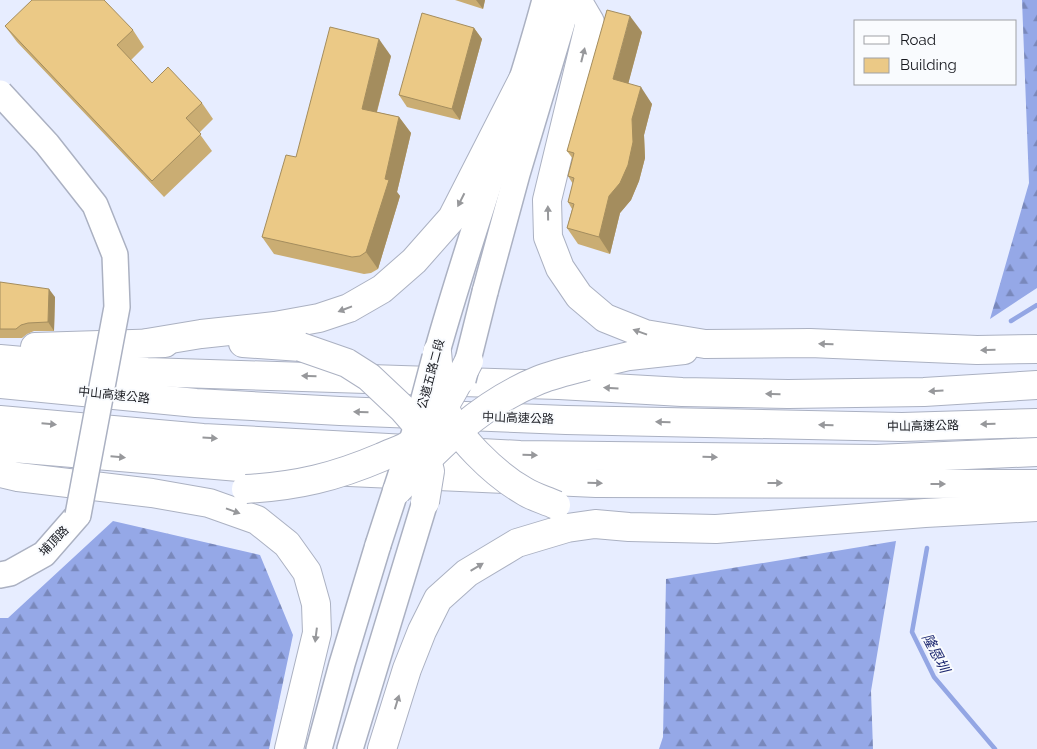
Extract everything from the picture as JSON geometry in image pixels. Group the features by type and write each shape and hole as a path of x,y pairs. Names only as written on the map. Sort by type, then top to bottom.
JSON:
{"highway":[{"path":"577,0 590,22 547,200 548,236 560,268 580,296 605,318 645,334 705,344 810,343 977,350 1037,349"},
{"path":"147,343 201,334 275,326 319,318 349,308 382,289 414,261 452,218 523,78"},
{"path":"0,348 147,343 256,343 301,347 347,362 369,377 403,409 434,432 493,468 524,492 556,504 608,518 716,529"},
{"path":"152,493 281,487 342,473 476,414 506,395 540,380 629,356 680,351 705,344"},
{"path":"425,502 434,432 437,352"},
{"path":"0,359 147,372 520,384 692,392 788,394 924,392 1037,385"},
{"path":"397,491 434,432 469,361"},
{"name":"中山高速公路","path":"0,384 196,403 350,412 566,420 902,427 1037,423"},
{"path":"0,420 203,438 520,455 876,459 1037,452"},
{"path":"0,447 239,467 596,483 1037,484"},
{"path":"0,473 18,477 152,493 209,503 257,520 287,544 307,572 316,604 317,633 289,749"},
{"path":"382,749 407,669 438,598 468,573 517,543 567,528 595,524 628,527 716,529 925,513 1037,507"}],"street":[{"name":"公道五路二段","path":"437,352 455,288 523,78 544,0"},
{"path":"469,361 485,292 517,174 569,0"},
{"name":"埔頂路","path":"0,94 47,144 95,205 115,255 117,307 78,515 44,554 10,573 0,575"},
{"path":"319,749 342,664 378,545 397,491"},
{"path":"350,749 425,502"}],"green space":[{"path":"1022,0 1037,0 1037,288 990,319 1029,183"},
{"path":"113,521 260,555 293,635 269,749 0,749 0,618 8,618"},
{"path":"896,541 871,691 873,749 659,749 663,737 666,579"}],"building":[{"path":"32,0 104,0 133,30 117,45 152,83 168,67 202,103 186,118 201,134 152,181 5,26"},
{"path":"607,10 630,16 613,79 641,87 632,119 633,142 628,165 620,183 609,196 599,237 567,228 574,204 568,202 574,178 568,176 574,153 567,151"},
{"path":"422,13 474,28 452,109 399,95"},
{"path":"330,27 379,39 362,109 399,117 385,179 389,180 366,252 360,256 352,257 262,237 286,155 296,157"},
{"path":"0,282 49,289 48,322 28,323 16,329 0,329"}],"waterway":[{"name":"隆恩圳","path":"1011,321 1037,305"},
{"name":"隆恩圳","path":"927,548 912,632 934,677 995,749"}]}
